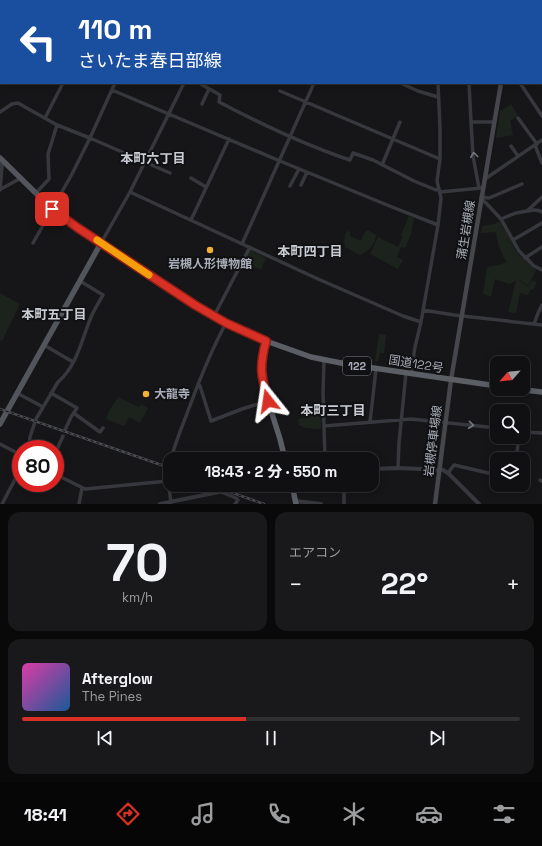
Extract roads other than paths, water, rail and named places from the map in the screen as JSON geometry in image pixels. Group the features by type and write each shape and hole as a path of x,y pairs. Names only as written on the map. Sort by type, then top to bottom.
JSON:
{"highway":[{"name":"国道122号","path":"266,341 324,360 490,385"},
{"path":"266,341 262,355 261,372 283,452"},
{"path":"530,391 542,392"},
{"path":"294,492 296,502"}],"main road":[{"name":"蒲生岩槻線","path":"451,380 481,198 481,188 485,179 501,84"},
{"path":"0,158 52,209 78,228 214,316 266,341"},
{"path":"0,424 101,243"},
{"name":"岩槻停車場線","path":"435,504 451,380"}],"street":[{"path":"45,118 62,84"},
{"path":"33,243 72,174 115,84"},
{"path":"101,243 130,192 184,84"},
{"path":"201,84 220,95 219,102 257,122 328,153 350,160 353,154 373,160 414,181 440,191 481,188 473,156 469,84"},
{"path":"242,244 314,84"},
{"path":"402,84 438,97"},
{"path":"398,468 399,443 408,373 421,322 438,225 441,198 437,181 440,159 438,84"},
{"path":"521,84 542,116"},
{"path":"202,104 209,89"},
{"path":"112,90 228,140 438,225"},
{"path":"280,91 440,159"},
{"path":"0,112 12,104 18,103 57,125 145,161 170,173"},
{"path":"518,118 536,145 542,163"},
{"path":"382,165 400,122"},
{"path":"471,122 494,122"},
{"path":"36,193 49,179 48,154 57,125"},
{"path":"190,220 228,140"},
{"path":"485,179 542,140"},
{"path":"511,146 518,156"},
{"path":"0,164 2,166 0,189"},
{"path":"290,186 299,169"},
{"path":"300,185 307,172"},
{"path":"0,189 21,178"},
{"path":"191,178 206,186"},
{"path":"481,198 489,198 522,184"},
{"path":"130,192 403,316 421,322"},
{"path":"527,211 542,197"},
{"path":"481,198 501,219 519,251 534,266 542,270"},
{"path":"501,219 516,213 527,211 535,210 542,212"},
{"path":"513,240 542,223"},
{"path":"214,316 250,247"},
{"path":"525,258 542,247"},
{"path":"30,440 36,419 42,407 73,362 93,313 103,295 80,281"},
{"path":"534,324 542,305"},
{"path":"423,310 542,325"},
{"path":"173,452 198,384 216,341 226,323"},
{"path":"44,345 73,362"},
{"path":"324,360 325,452"},
{"path":"370,422 376,369"},
{"path":"198,384 200,386 211,421 268,401"},
{"path":"17,393 42,407"},
{"path":"51,393 77,408 65,430"},
{"path":"74,414 100,432 103,428"},
{"path":"324,426 412,419 490,427"},
{"path":"530,432 542,433"},
{"path":"61,440 63,436"},
{"path":"0,444 12,450"},
{"path":"448,473 454,465 490,473"},
{"path":"379,469 443,470 448,473 479,504"},
{"path":"64,479 85,489 163,481"},
{"path":"2,504 12,485"},
{"path":"79,504 82,488"},
{"path":"171,492 174,502"},
{"path":"160,504 221,492 236,498 238,500 235,504"},
{"path":"344,492 344,504"},
{"path":"296,502 321,504"}],"railway":[{"path":"0,409 163,466"},
{"path":"230,492 264,504"}],"place":[{"name":"岩槻人形博物館","path":"210,250"},
{"name":"大龍寺","path":"146,394"}],"district":[{"name":"本町六丁目","path":"153,158"},
{"name":"本町四丁目","path":"310,251"},
{"name":"本町五丁目","path":"54,314"},
{"name":"本町三丁目","path":"333,410"}]}
